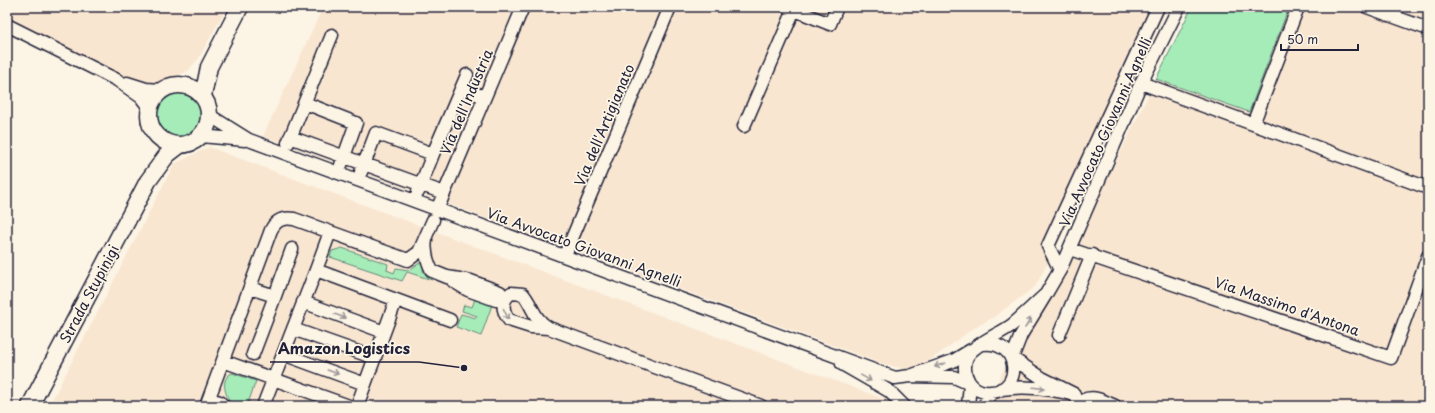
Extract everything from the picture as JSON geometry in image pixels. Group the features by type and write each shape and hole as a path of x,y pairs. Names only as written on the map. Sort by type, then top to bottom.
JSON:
{"main road":[{"path":"186,85 205,64 234,7"},
{"path":"202,96 209,67 240,7"},
{"path":"150,109 156,95 162,90 173,86 186,85 195,89 206,102 209,115 207,126 201,136"},
{"name":"Strada Stupinigi","path":"148,182 156,148 155,133 149,117 150,109"},
{"path":"155,133 162,140 171,144 180,145"},
{"name":"Strada Stupinigi","path":"30,406 148,182 168,154 180,145 188,144 201,136"}],"street":[{"name":"Via dell'Artigianato","path":"565,255 670,7"},
{"path":"744,126 791,9 830,24 837,7"},
{"path":"1060,270 1048,246 1158,7"},
{"name":"Via Avvocato Giovanni Agnelli","path":"1012,358 1021,335 1060,270 1141,84 1178,7"},
{"path":"1253,124 1298,7"},
{"path":"1367,7 1428,29"},
{"name":"Via dell'Industria","path":"433,220 519,8"},
{"path":"1153,19 1169,26"},
{"path":"7,25 116,80 141,97 150,109"},
{"path":"284,154 332,35"},
{"path":"414,200 467,75"},
{"path":"116,80 146,89 162,90"},
{"path":"1141,84 1428,188"},
{"path":"462,88 484,97"},
{"path":"305,103 356,123 337,173"},
{"name":"Via Avvocato Giovanni Agnelli","path":"209,115 249,140 358,181 414,200 433,220 565,255 895,378 910,376 954,377 970,384"},
{"path":"358,181 376,133 433,154"},
{"name":"Via Avvocato Giovanni Agnelli","path":"201,136 249,140"},
{"path":"290,137 444,193"},
{"path":"223,406 220,402 207,402 271,230 278,221 283,218 294,219 408,260 419,252 433,220"},
{"path":"433,220 425,246 427,260 432,272 447,277 471,281 498,296"},
{"path":"264,406 330,232"},
{"name":"Via Massimo d'Antona","path":"1070,248 1391,358 1428,256"},
{"path":"253,354 292,249"},
{"path":"1059,335 1092,255"},
{"path":"316,270 450,320"},
{"path":"250,288 275,296"},
{"path":"910,376 952,361 978,346 1011,325 1046,294"},
{"path":"356,406 396,300"},
{"path":"303,302 384,332"},
{"path":"549,328 761,406"},
{"path":"293,329 375,358"},
{"path":"968,406 970,384 964,369 969,354 978,346 996,344 1008,352 1012,358 1042,378 1073,394"},
{"path":"808,345 890,391 904,406"},
{"path":"284,354 365,384"},
{"path":"984,406 996,391 1009,382 1014,370 1012,358"},
{"path":"223,361 349,406"},
{"path":"970,384 976,389 996,391 1021,386 1040,387 1087,398 1094,398 1115,406"},
{"path":"1076,406 1087,398"}],"shaded area":[{"path":"7,7 227,7 199,58 188,71 151,87 147,91 7,29"},
{"path":"323,7 1168,7 1133,79 1059,242 1035,287 994,317 971,330 921,366 904,369 881,363 263,136"},
{"path":"1289,7 1417,7 1428,10 1428,406 985,406 1018,342 1052,294 1156,79 1249,112"},
{"path":"209,147 903,406 49,406 174,164"}],"green space":[{"path":"1192,7 1289,7 1249,112 1156,79"},
{"path":"174,92 184,92 192,96 198,102 202,110 202,120 198,128 192,134 184,138 174,138 166,134 160,128 156,120 156,110 160,102 166,96"},
{"path":"342,248 388,264 387,270 394,273 396,268 409,270 424,260 423,272 432,280 407,272 402,281 330,257 332,251"},
{"path":"475,299 492,305 481,336 456,327 461,314 476,318 477,316 462,311 464,305 472,307"},
{"path":"232,373 256,381 247,406 232,406 228,398 225,389 225,380"}],"place":[{"name":"Amazon Logistics","path":"464,368"}]}
